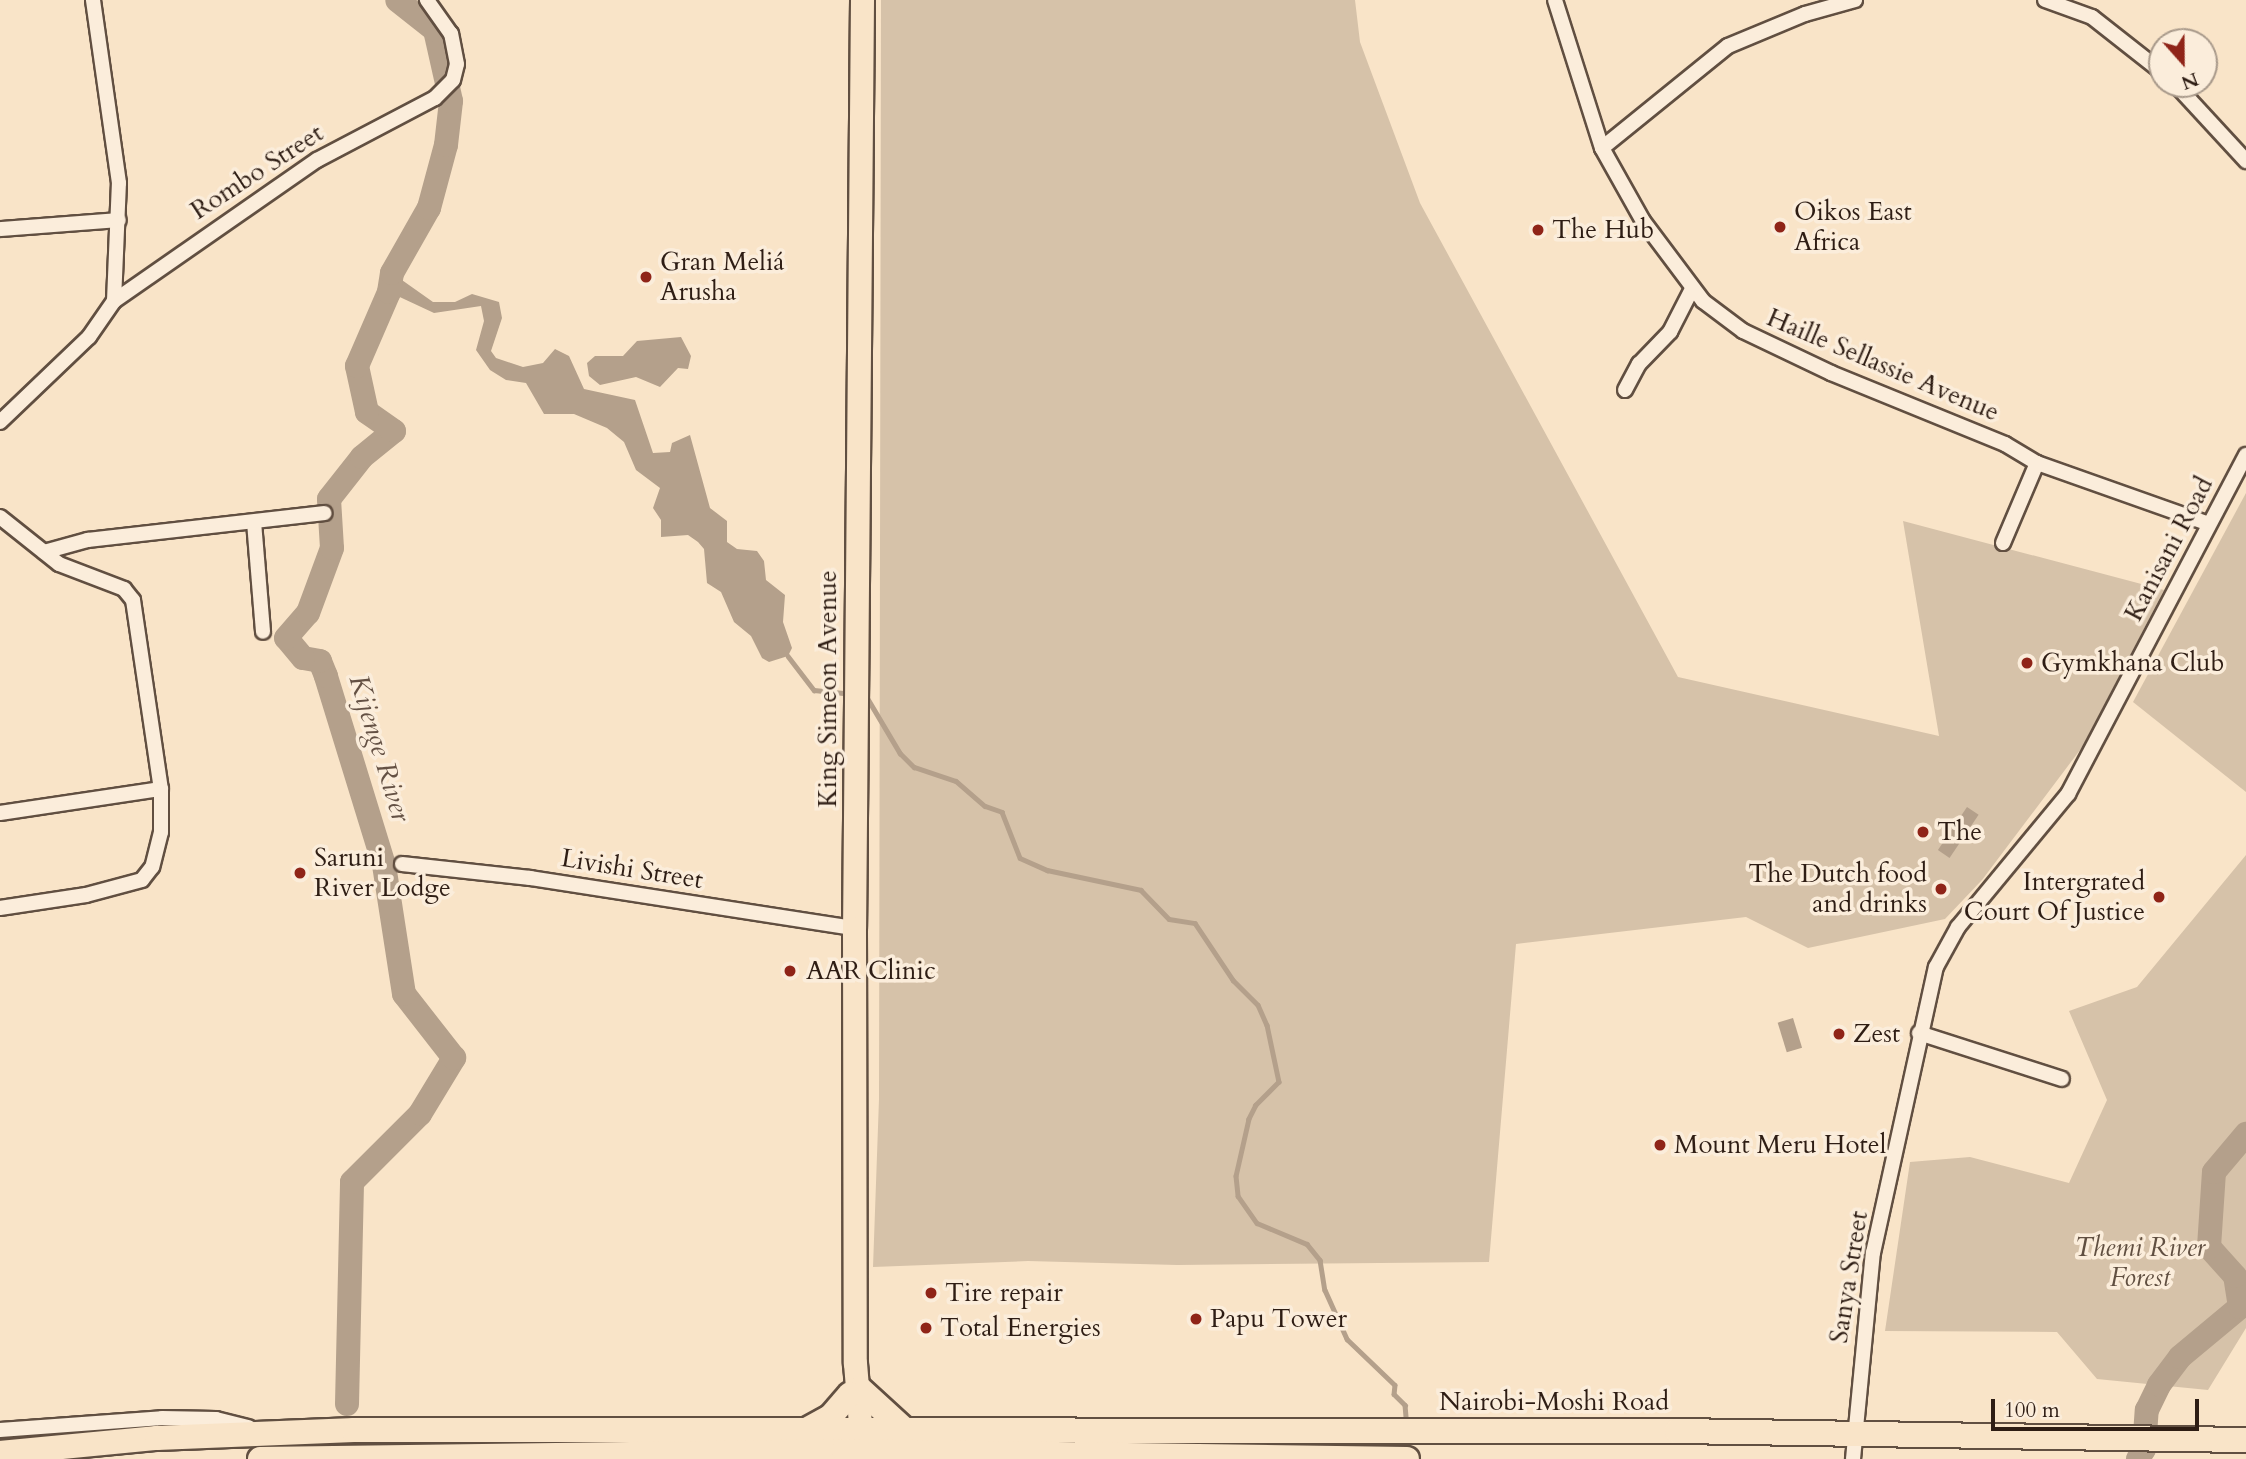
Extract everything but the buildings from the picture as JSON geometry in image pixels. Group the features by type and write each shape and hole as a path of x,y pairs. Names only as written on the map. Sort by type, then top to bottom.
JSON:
{"highway":[{"path":"260,1459 575,1457 774,1441 807,1430 831,1416 855,1387 905,1430"},
{"path":"807,1430 854,1441"},
{"name":"Nairobi-Moshi Road","path":"854,1441 905,1430 1856,1434 2246,1440"},
{"path":"0,1452 157,1438 274,1433 854,1441 1407,1459"}],"main road":[{"name":"King Simeon Avenue","path":"854,1441 854,928 862,0"}],"street":[{"path":"0,422 89,337 114,301 119,183 93,0"},
{"name":"Rombo Street","path":"114,301 317,160 435,97 453,80 457,64 451,34 427,0"},
{"name":"Haille Sellassie Avenue","path":"1555,0 1602,148 1643,221 1692,289 1723,317 1773,346 2005,443 2037,463 2209,524"},
{"path":"1602,148 1728,46 1805,14 1855,0"},
{"path":"2045,0 2092,17 2148,61"},
{"path":"2188,98 2246,161"},
{"path":"0,229 119,220"},
{"path":"1625,390 1639,364 1671,332 1692,289"},
{"name":"Kanisani Road","path":"1907,1105 1919,1033 1936,967 1958,927 2068,794 2246,455"},
{"path":"2003,543 2037,463"},
{"path":"44,552 78,541 324,513"},
{"path":"0,517 44,552 81,575 124,589 133,600 161,789 162,832 152,867 142,880 86,895 0,908"},
{"path":"254,522 263,632"},
{"path":"0,813 161,789"},
{"name":"Livishi Street","path":"402,864 530,878 854,928"},
{"path":"1919,1033 2063,1079"},
{"name":"Sanya Street","path":"1853,1459 1867,1290 1907,1105"},
{"path":"0,1430 162,1418 216,1419 274,1433"}],"green space":[{"path":"881,0 1355,0 1360,42 1420,203 1678,677 1939,736 1903,521 2164,590 2083,746 1982,880 1945,919 1808,948 1746,917 1516,944 1489,1262 1177,1265 1028,1261 873,1267 879,1099"},
{"path":"2246,493 2246,792 2133,702"},
{"name":"Themi River Forest","path":"2246,855 2246,1328 2208,1390 2097,1379 2057,1332 1885,1331 1910,1162 1970,1157 2069,1183 2107,1100 2069,1011 2137,987"}],"shaded area":[{"path":"392,273 433,302 455,302 472,294 499,302 502,318 491,351 496,358 523,367 543,363 555,349 569,356 584,389 635,400 653,453 670,452 672,443 690,435 710,508 727,521 727,542 737,549 757,551 764,561 766,580 785,595 783,622 792,648 788,656 769,662 762,658 751,636 734,622 721,592 707,583 704,549 698,542 688,535 661,537 661,520 653,508 660,488 636,470 624,442 607,428 574,414 544,414 526,383 506,380 490,370 476,350 484,321 481,306 434,313 389,292"},
{"path":"681,337 691,356 688,369 678,368 660,387 636,377 600,385 589,376 587,363 595,356 623,356 637,341"},
{"path":"1967,807 1979,815 1950,858 1938,850"},
{"path":"1793,1018 1802,1048 1787,1052 1778,1023"}],"waterway":[{"name":"Kijenge River","path":"347,1404 352,1182 420,1114 454,1058 404,994 384,865 326,676 320,661 303,658 286,638 308,613 332,548 329,499 362,457 394,431 367,412 357,366 389,292 392,273 429,208 446,145 451,101 435,30 397,0"},
{"path":"788,656 814,690 843,693"},
{"path":"865,694 900,753 914,767 956,781 985,806 1002,812 1020,858 1047,870 1141,890 1169,919 1195,923 1233,980 1258,1005 1267,1025 1279,1082 1256,1105 1249,1119 1236,1176 1238,1196 1257,1223 1307,1244 1320,1260 1325,1290 1347,1339 1395,1385 1394,1394 1405,1405 1406,1417"},
{"path":"2138,1459 2144,1449 2147,1410 2159,1385 2180,1357 2240,1307 2235,1276 2209,1247 2214,1172 2246,1134"}],"place":[{"name":"Oikos East Africa","path":"1780,227"},
{"name":"The Hub","path":"1538,230"},
{"name":"Gran Meliá Arusha","path":"646,277"},
{"name":"Gymkhana Club","path":"2027,663"},
{"name":"The","path":"1923,832"},
{"name":"Saruni River Lodge","path":"300,873"},
{"name":"The Dutch food and drinks","path":"1941,889"},
{"name":"Intergrated Court Of Justice","path":"2159,897"},
{"name":"AAR Clinic","path":"790,971"},
{"name":"Zest","path":"1839,1034"},
{"name":"Mount Meru Hotel","path":"1660,1145"},
{"name":"Tire repair","path":"931,1293"},
{"name":"Papu Tower","path":"1196,1319"},
{"name":"Total Energies","path":"926,1328"}]}
